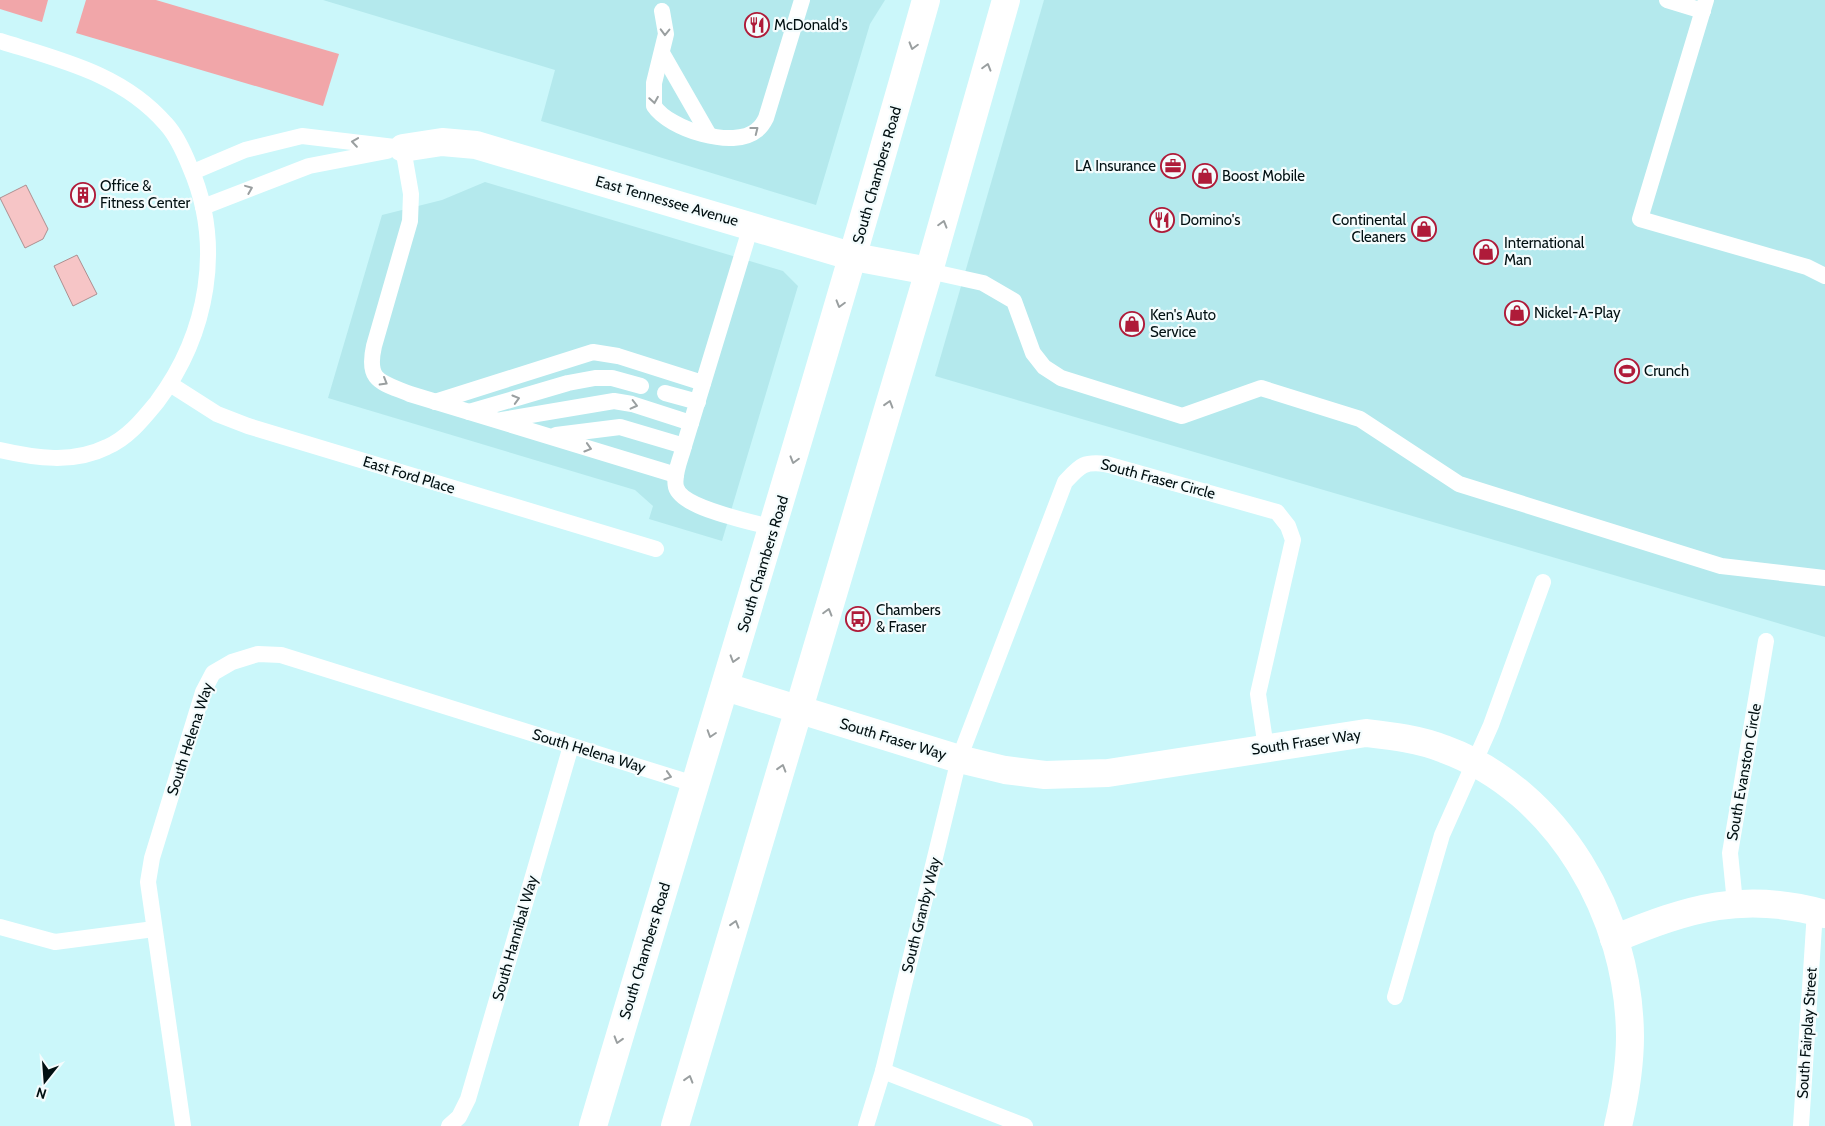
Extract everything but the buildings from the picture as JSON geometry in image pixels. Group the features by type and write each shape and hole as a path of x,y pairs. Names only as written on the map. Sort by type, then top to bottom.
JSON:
{"main road":[{"name":"South Chambers Road","path":"593,1126 694,784 726,687 774,528 854,257 926,0"},
{"path":"675,1126 929,270 1006,0"},
{"name":"East Tennessee Avenue","path":"403,148 442,142 476,145 854,257 929,270"},
{"name":"South Fraser Way","path":"726,687 959,759 1013,771 1045,775 1080,776 1131,770 1366,733 1406,738 1444,748 1474,763 1513,787 1543,814 1574,854 1600,900 1614,939 1625,984 1630,1036 1626,1088 1618,1126"},
{"path":"1614,939 1670,916 1735,904 1793,905 1820,912"}],"lane":[{"path":"662,11 666,34 654,83 654,106 658,113 671,123 728,139 740,137 757,130 763,124 802,0"},
{"path":"1667,0 1705,6 1640,219 1807,267 1825,276"},
{"path":"0,41 87,68 121,84 167,124 177,139 193,172 203,207 209,262 204,302 192,339 170,384 136,426 121,440 100,450 80,456 59,458 20,455 0,450"},
{"path":"662,53 709,135"},
{"name":"East Tennessee Avenue","path":"193,172 245,150 302,136 403,148"},
{"path":"403,148 411,194 410,221 370,363 373,374 394,388 435,402 500,420 676,475"},
{"name":"East Tennessee Avenue","path":"203,207 309,166 403,148"},
{"path":"751,226 684,446 676,475 676,486 678,492 690,502 774,528"},
{"path":"929,270 983,283 1014,301 1033,352 1044,367 1061,378 1182,416 1261,388 1360,419 1458,484 1721,566 1825,578"},
{"path":"435,402 593,352 618,356 703,383"},
{"path":"469,412 568,383 595,378 612,378 641,386"},
{"name":"East Ford Place","path":"170,384 206,408 248,426 656,548"},
{"path":"665,393 698,402"},
{"path":"500,420 614,401 632,404 691,423"},
{"path":"549,436 620,427 684,446"},
{"name":"South Fraser Circle","path":"959,759 1065,482 1078,468 1089,462 1106,464 1277,512 1288,526 1293,540 1258,694 1266,748"},
{"path":"1395,997 1442,835 1491,725 1543,582"},
{"name":"South Evanston Circle","path":"1735,904 1730,853 1766,641"},
{"name":"South Helena Way","path":"183,1126 148,882 152,858 203,692 213,673 232,662 258,654 281,655 694,784"},
{"name":"South Hannibal Way","path":"449,1126 458,1117 468,1099 571,746"},
{"name":"South Granby Way","path":"866,1126 883,1071 959,759"},
{"name":"South Fairplay Street","path":"1801,1126 1820,912"},
{"path":"0,927 55,942 154,929"},
{"path":"883,1071 1025,1126"}],"shaded area":[{"path":"0,0 48,0 42,22 0,9"},
{"path":"86,0 156,0 339,54 323,106 76,33"},
{"path":"323,0 885,0 870,24 816,205 541,121 555,70"},
{"path":"1044,0 1825,0 1825,637 935,376"},
{"path":"485,182 783,271 798,286 722,541 649,519 653,506 635,490 328,398 382,215 442,200"},
{"path":"26,185 48,229 43,239 25,248 0,198"},
{"path":"77,255 97,294 73,306 54,266"}],"place":[{"name":"McDonald's","path":"757,25"},
{"name":"LA Insurance","path":"1173,166"},
{"name":"Boost Mobile","path":"1205,176"},
{"name":"Office & Fitness Center","path":"83,195"},
{"name":"Domino's","path":"1162,220"},
{"name":"Continental Cleaners","path":"1424,229"},
{"name":"International Man","path":"1486,252"},
{"name":"Nickel-A-Play","path":"1517,313"},
{"name":"Ken's Auto Service","path":"1132,324"},
{"name":"Crunch","path":"1627,371"},
{"name":"Chambers & Fraser","path":"858,619"}]}
